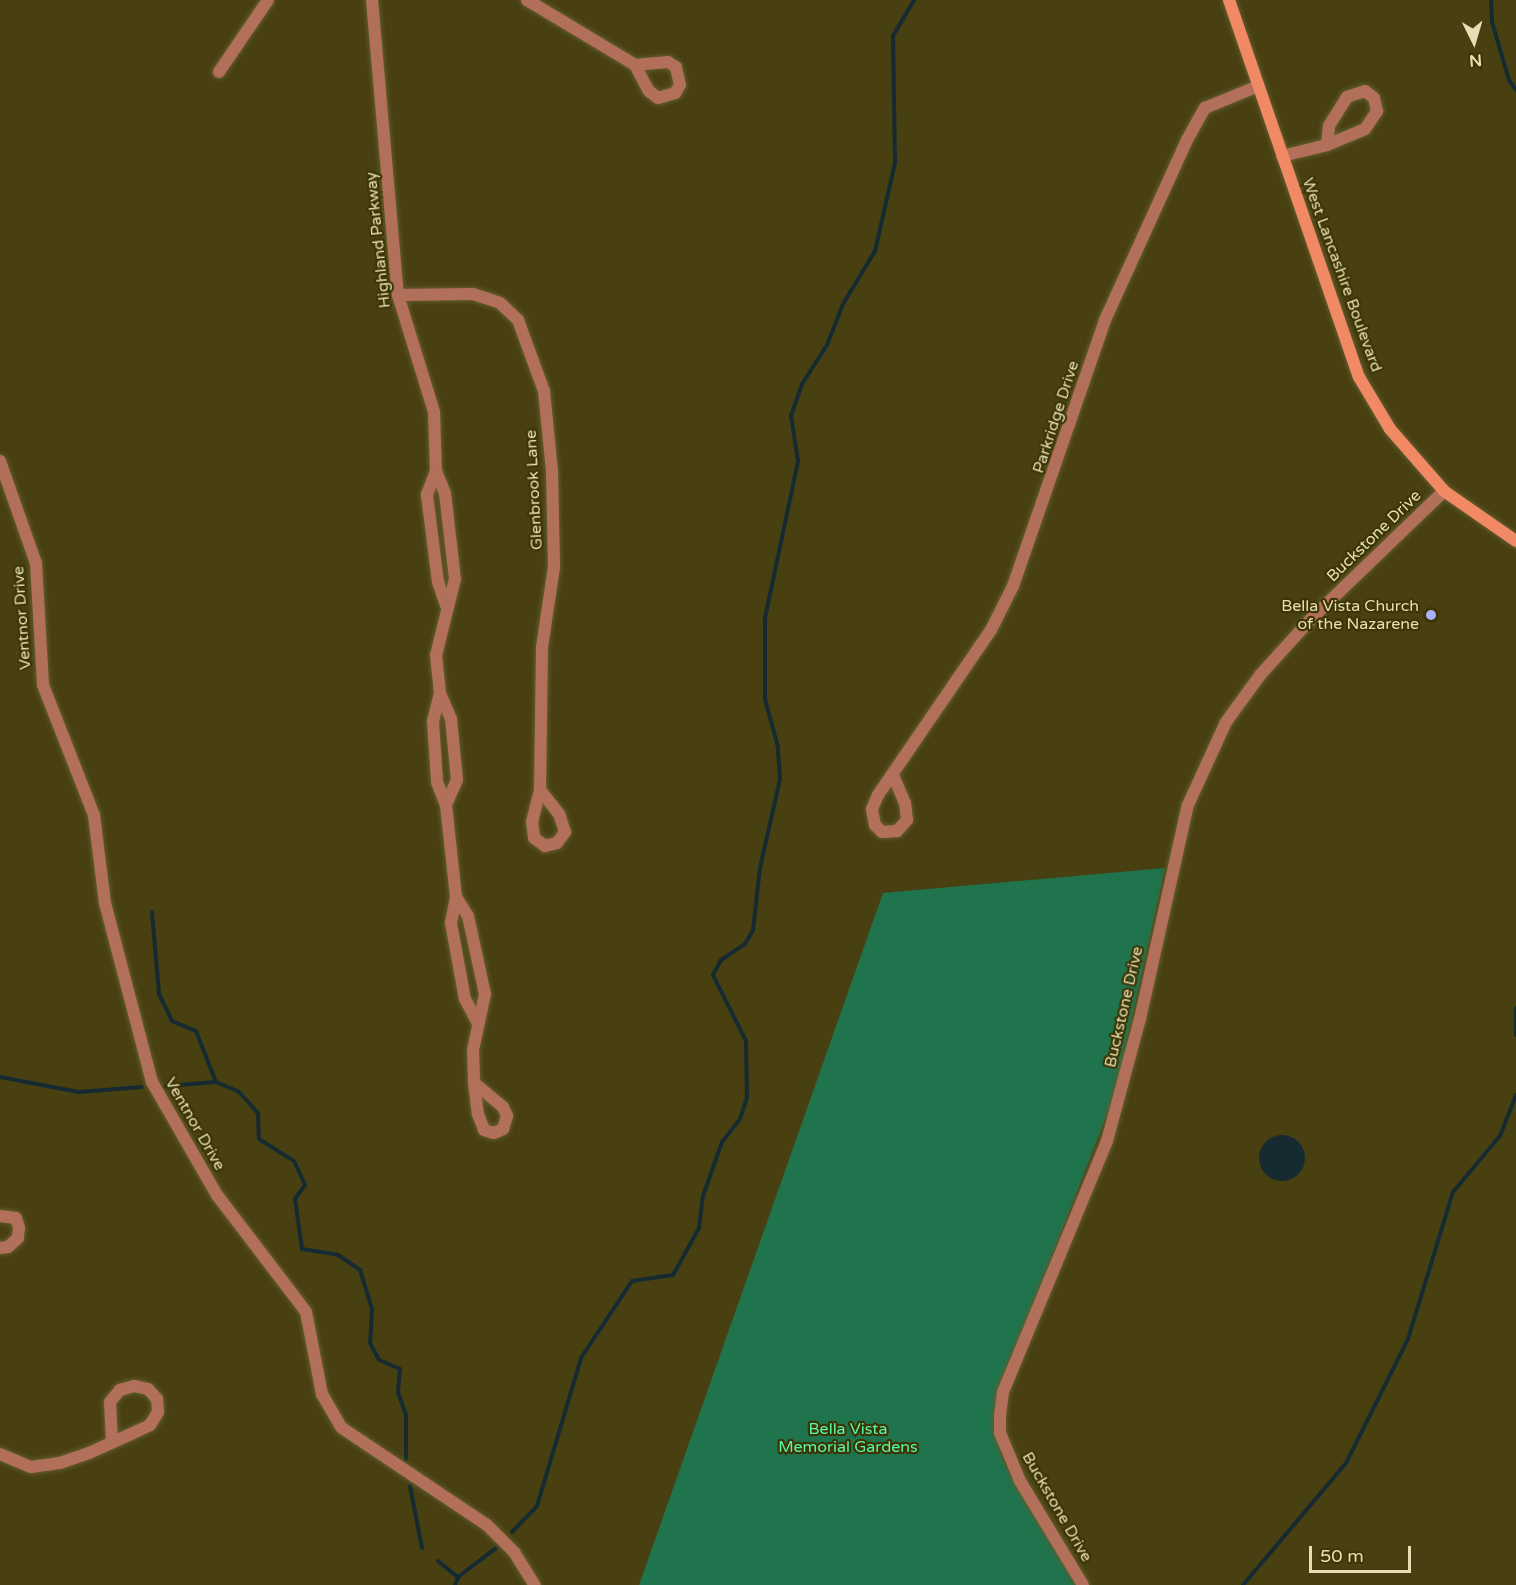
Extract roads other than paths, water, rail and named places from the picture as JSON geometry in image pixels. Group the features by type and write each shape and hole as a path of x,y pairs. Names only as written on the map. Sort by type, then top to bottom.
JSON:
{"main road":[{"name":"West Lancashire Boulevard","path":"1229,0 1359,377 1390,429 1444,491 1516,541"}],"street":[{"path":"219,72 267,0"},
{"name":"Highland Parkway","path":"372,0 398,295 434,412 436,471 445,493 455,579 446,604 436,655 440,693 452,719 457,780 446,805"},
{"path":"527,0 634,65"},
{"name":"Parkridge Drive","path":"893,775 991,630 1013,586 1105,320 1187,140 1205,108 1258,86"},
{"path":"1282,156 1327,145 1365,129 1377,111 1374,98 1365,91 1347,98 1329,126 1327,145"},
{"name":"Glenbrook Lane","path":"398,295 473,294 500,303 518,320 544,391 552,471 554,567 542,647 540,790"},
{"name":"Ventnor Drive","path":"0,461 36,563 43,685 94,815 105,903 152,1082 217,1196 306,1312 322,1394 342,1428 487,1525 514,1552 535,1585"},
{"name":"Highland Parkway","path":"436,471 427,495 438,582 446,604"},
{"name":"Buckstone Drive","path":"1083,1585 1020,1481 1000,1434 1003,1392 1107,1141 1140,1019 1188,805 1226,722 1261,674 1311,619 1444,491"},
{"name":"Highland Parkway","path":"440,693 433,721 437,782 446,805 456,897 451,923 465,999 477,1022"},
{"name":"Highland Parkway","path":"456,897 468,916 485,994 477,1022 474,1083"},
{"path":"0,1216 16,1218 19,1228 18,1238 0,1248"},
{"path":"0,1454 31,1467 60,1463 112,1442 150,1425 158,1412 157,1399 148,1389 134,1386 120,1390 110,1402 112,1442"}],"water":[{"path":"1282,1135 1298,1142 1305,1158 1298,1174 1282,1181 1266,1174 1259,1158 1266,1142"}],"waterway":[{"path":"512,1532 537,1506 581,1358 632,1281 673,1275 699,1228 703,1196 722,1142 740,1119 747,1098 746,1041 713,975 721,960 745,944 753,930 760,868 780,779 778,747 765,699 765,618 798,461 791,416 802,384 827,345 843,304 875,251 895,163 893,36 914,0"},
{"path":"1491,0 1492,22 1509,80 1516,90"},
{"path":"152,912 159,994 172,1021 196,1031 216,1082 239,1092 258,1113 259,1139 294,1161 305,1185 295,1199 302,1249 338,1255 360,1270 372,1309 370,1343 379,1360 400,1369 398,1392 406,1415 406,1459"},
{"path":"1516,1008 1516,1035"},
{"path":"0,1077 79,1092 142,1087"},
{"path":"166,1086 216,1082"},
{"path":"1243,1585 1346,1463 1408,1339 1453,1192 1500,1136 1516,1095"},
{"path":"410,1486 422,1548"},
{"path":"455,1585 458,1577 496,1548"},
{"path":"438,1561 458,1577"}],"place":[{"name":"Bella Vista Church of the Nazarene","path":"1431,615"}],"park label":[{"name":"Bella Vista Memorial Gardens","path":"848,1438"}]}
